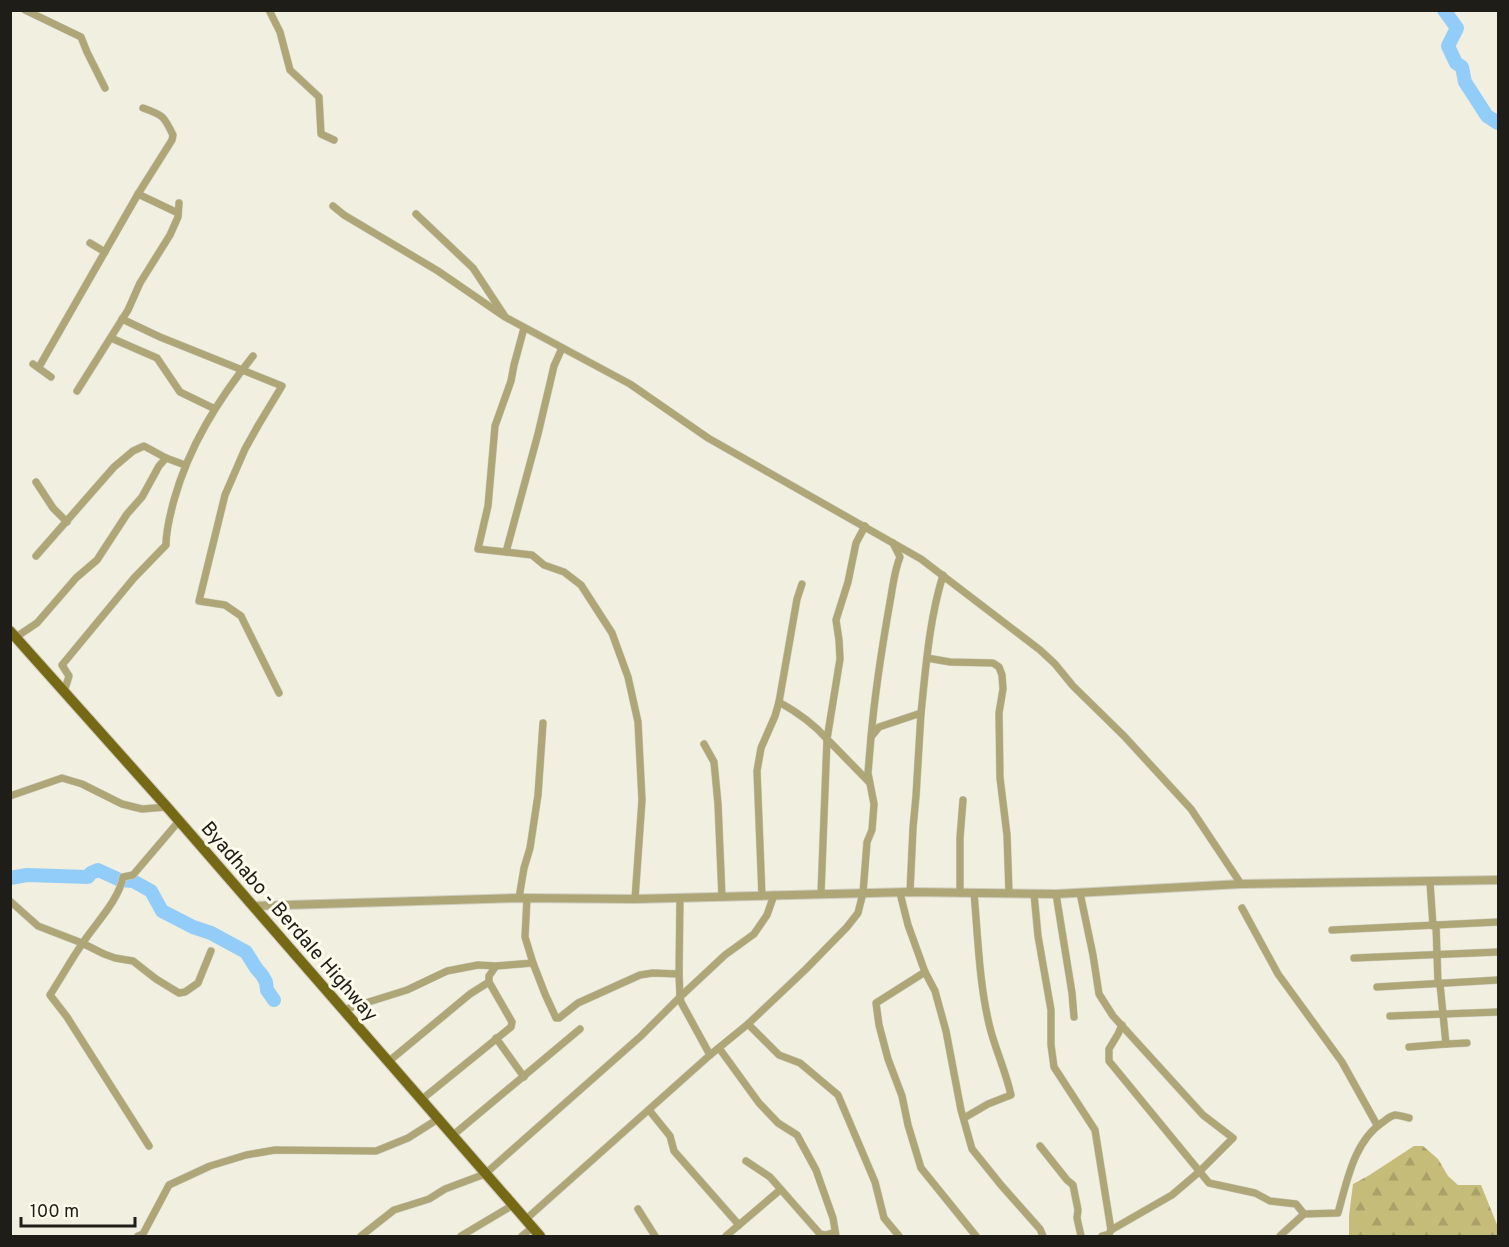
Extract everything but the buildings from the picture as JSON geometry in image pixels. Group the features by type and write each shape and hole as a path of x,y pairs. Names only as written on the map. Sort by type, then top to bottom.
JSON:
{"main road":[{"name":"Byadhabo - Berdale Highway","path":"13,634 179,820 540,1236"}],"street":[{"path":"25,10 81,37 105,88"},
{"path":"268,10 280,32 290,70 319,97 321,134 334,140"},
{"path":"51,377 36,366 172,140 173,135 166,120 159,114 143,108"},
{"path":"138,194 178,213"},
{"path":"77,391 128,310 140,283 170,235 178,217 179,203"},
{"path":"333,206 438,271 505,317 630,384 708,438 865,526 921,559 943,575 1040,650 1055,664 1072,686 1124,736 1191,809 1240,885"},
{"path":"416,214 473,268 505,317"},
{"path":"90,243 105,252"},
{"path":"122,319 160,337 282,386 245,449 225,495 200,601 225,605 241,616 279,693"},
{"path":"524,328 512,381 495,426 488,506 478,549 532,555 544,565 564,572 581,585 612,633 628,677 638,722 642,800 635,899"},
{"path":"111,338 158,358 180,392 215,409"},
{"path":"506,552 554,366 562,348"},
{"path":"64,692 69,676 62,665 134,578 166,545 166,530 180,478 195,442 215,409 253,356"},
{"path":"36,556 114,468 133,451 144,446 185,465"},
{"path":"13,634 37,623 76,578 97,560 127,514 142,497 166,458"},
{"path":"36,482 53,508 67,522"},
{"path":"821,894 826,739 840,659 836,620 848,582 856,543 865,526"},
{"path":"522,1236 529,1224 649,1110 748,1024 847,927 858,913 867,842 872,830 874,804 868,773 875,699 895,571 900,557 892,542"},
{"path":"910,892 921,713 934,604 943,575"},
{"path":"762,896 757,771 761,748 779,702 797,599 802,584"},
{"path":"927,658 950,662 993,663 999,666 1003,689 999,713 1000,778 1007,835 1009,893"},
{"path":"779,702 802,715 817,728 870,782"},
{"path":"871,737 879,727 921,713"},
{"path":"543,723 538,795 530,848 524,868 523,898 525,937 533,963 556,1018 578,1003 640,975 679,974"},
{"path":"704,744 714,762 722,897"},
{"path":"10,796 62,778 82,784 122,804 142,809 167,807"},
{"path":"960,893 963,800"},
{"path":"149,1146 67,1017 50,995 82,943 108,908 122,880 133,875 179,820"},
{"path":"254,906 523,898 635,899 910,892 1056,894 1240,885 1498,880"},
{"path":"1430,882 1446,1044"},
{"path":"900,893 908,926 925,972 935,991 946,1031 961,1110 972,1149 1040,1229 1043,1236"},
{"path":"964,1118 987,1104 1011,1095 990,1028 982,980 974,893"},
{"path":"1034,894 1038,936 1051,1010 1051,1045 1054,1067 1095,1130 1108,1234 1172,1196 1233,1138 1203,1115 1113,1016 1099,994 1080,893"},
{"path":"1056,894 1074,1017"},
{"path":"361,1236 394,1210 429,1199 445,1189 485,1174 641,1036 725,955 754,934 767,915 774,895"},
{"path":"680,898 680,997 710,1055"},
{"path":"10,901 38,926 115,958 133,962 179,993 185,992 198,983 211,951"},
{"path":"1242,908 1278,974 1342,1062 1377,1125"},
{"path":"1332,930 1498,922"},
{"path":"1354,958 1498,952"},
{"path":"343,1010 407,990 447,971 478,965 533,963"},
{"path":"421,1100 511,1027 512,1022 489,982 489,976 496,966"},
{"path":"925,972 876,1003 879,1025 894,1079 902,1096 921,1168 976,1236"},
{"path":"1377,987 1498,980"},
{"path":"388,1062 470,994 489,982"},
{"path":"1390,1016 1498,1012"},
{"path":"748,1024 779,1054 800,1063 838,1095 875,1182 884,1218 899,1236"},
{"path":"1122,1025 1109,1049 1109,1061 1209,1183 1254,1193 1270,1201 1296,1204 1304,1214"},
{"path":"452,1136 580,1029"},
{"path":"496,1038 524,1077"},
{"path":"1409,1047 1467,1043"},
{"path":"719,1048 759,1103 778,1123 797,1135 816,1170 833,1218 835,1234 820,1234 770,1177 746,1161"},
{"path":"649,1110 670,1136 674,1150 740,1225"},
{"path":"1280,1236 1304,1214 1338,1213 1361,1144 1377,1125 1391,1116 1409,1118"},
{"path":"138,1236 143,1234 169,1185 210,1166 246,1155 275,1150 376,1150 408,1138 438,1119"},
{"path":"1040,1146 1072,1185 1081,1236"},
{"path":"726,1236 780,1190"},
{"path":"461,1236 513,1205"},
{"path":"638,1209 655,1236"}],"green space":[{"path":"1414,1146 1423,1146 1438,1159 1448,1176 1458,1185 1481,1185 1498,1227 1498,1236 1349,1236 1353,1184"}],"waterway":[{"path":"1444,10 1457,28 1448,46 1456,63 1462,67 1465,82 1487,116 1498,123"},
{"path":"10,878 27,875 88,877 98,870 120,880 133,881 151,891 162,911 246,952 262,975 267,990 274,1000"}]}
